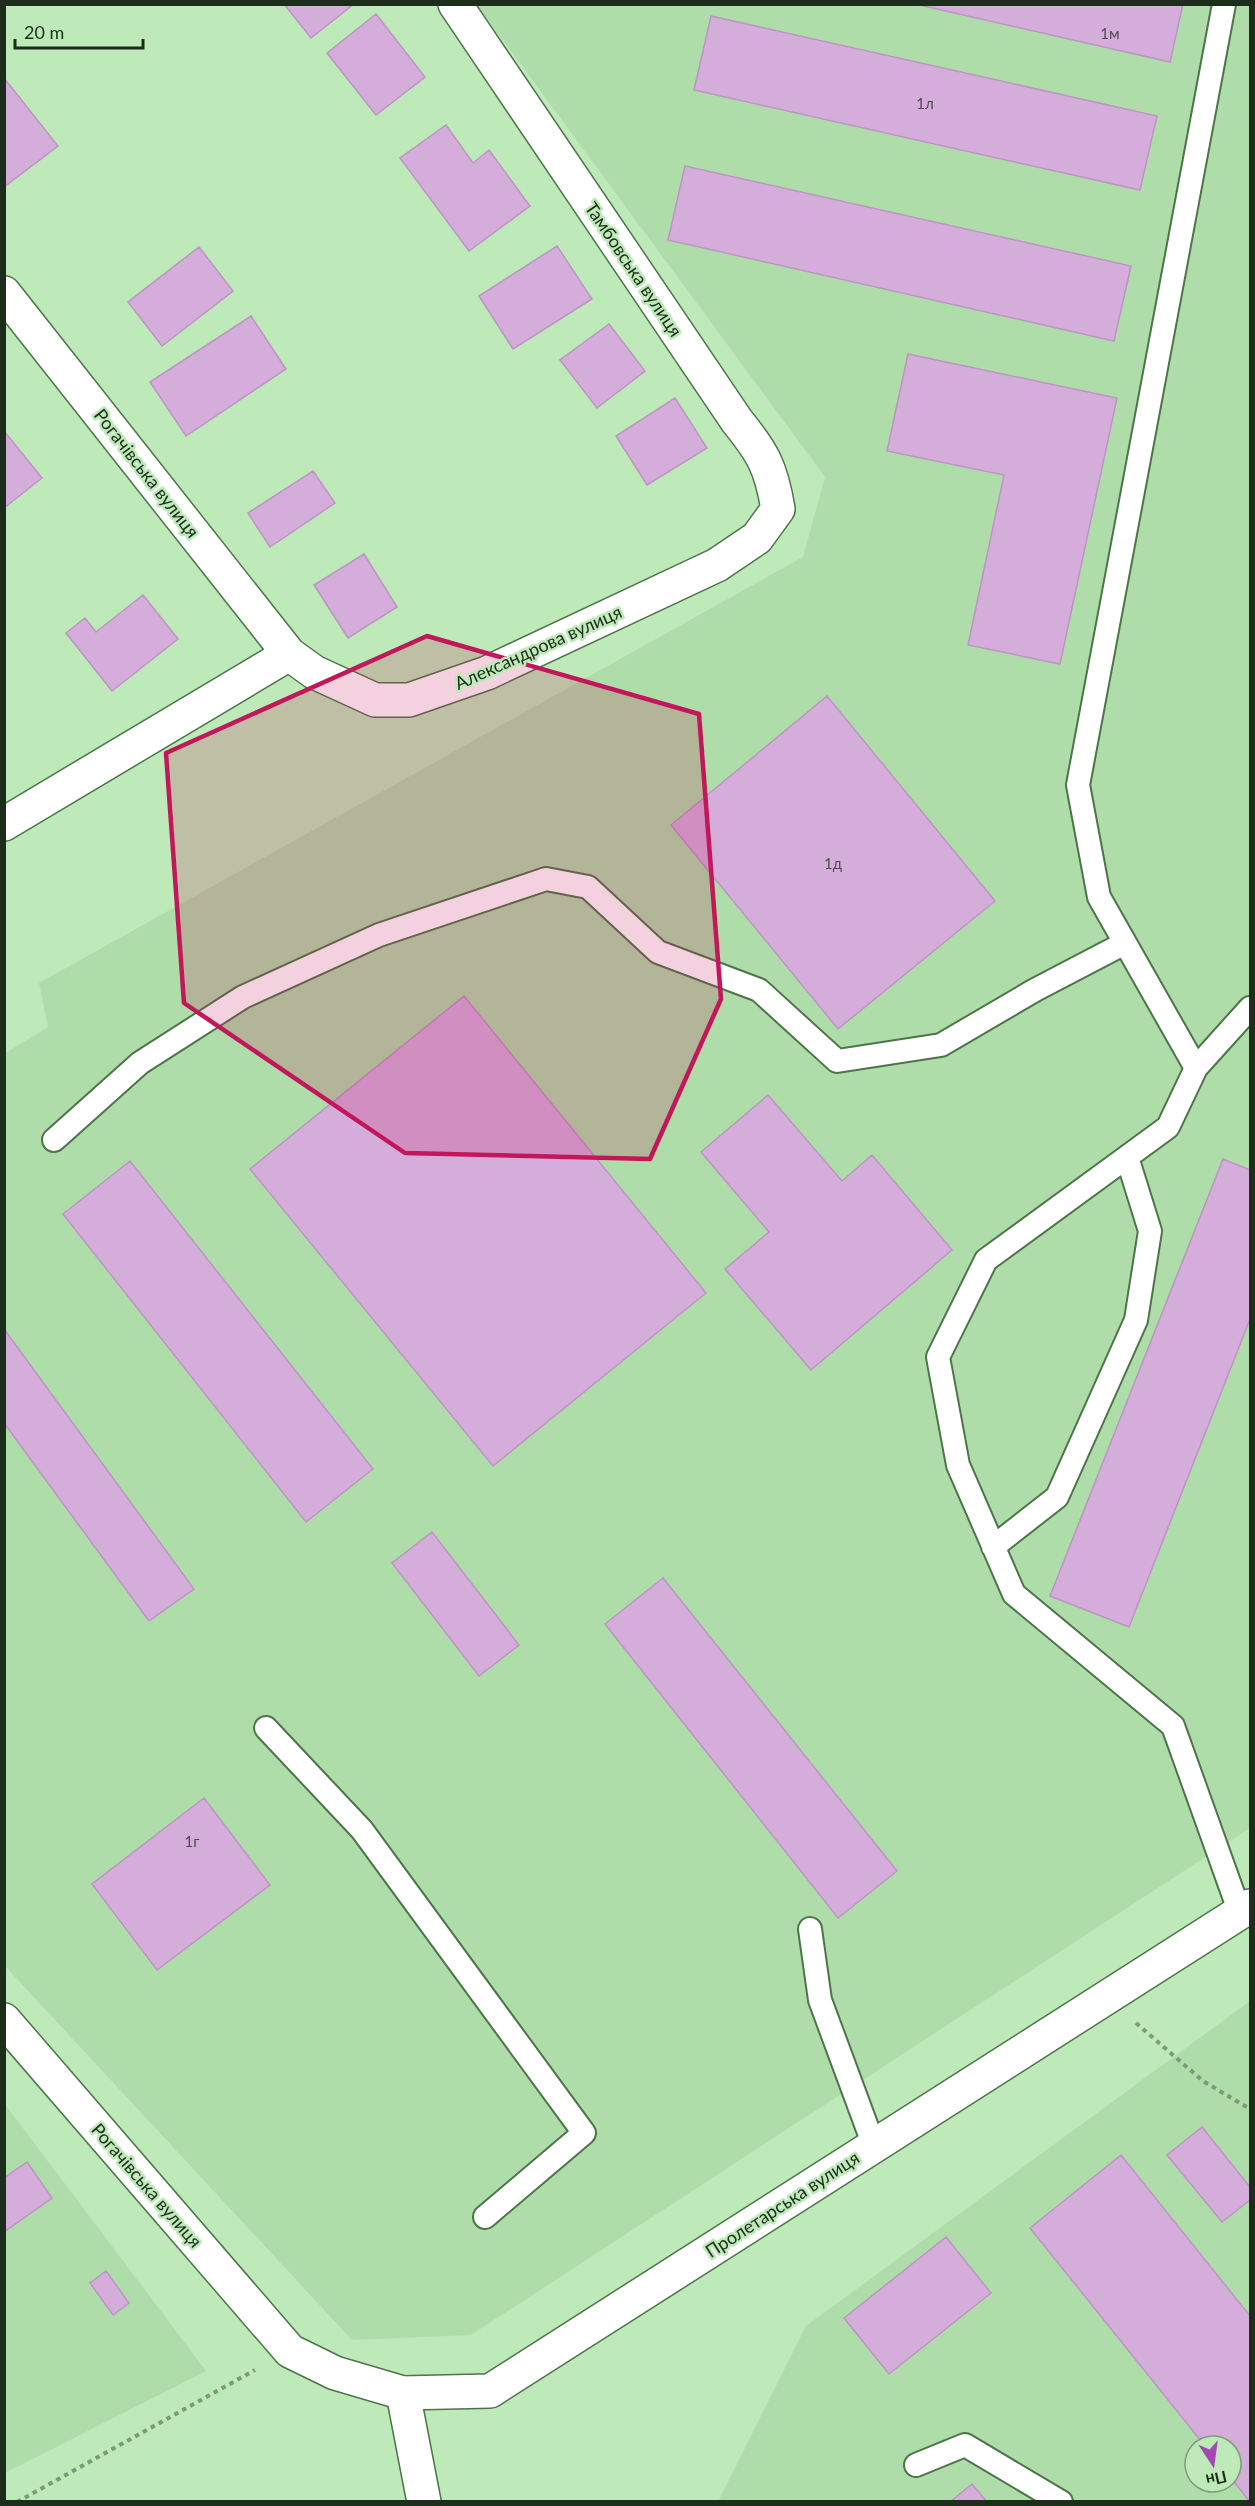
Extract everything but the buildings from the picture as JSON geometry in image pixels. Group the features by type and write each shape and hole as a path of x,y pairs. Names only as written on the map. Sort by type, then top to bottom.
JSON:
{"street":[{"name":"Тамбовська вулиця","path":"455,4 737,421 759,448 773,476 778,509 757,538"},
{"name":"Рогачівська вулиця","path":"4,293 289,654"},
{"name":"Александрова вулиця","path":"289,654 314,672 375,700 409,700 487,673 717,565 757,538"},
{"path":"4,824 289,654"},
{"name":"Пролетарська вулиця","path":"290,2351 335,2373 403,2393 490,2391 1245,1909"},
{"name":"Рогачівська вулиця","path":"4,2020 290,2351"},
{"path":"403,2393 424,2502"}],"lane":[{"path":"1196,1068 1099,897 1078,785 1224,4"},
{"path":"54,1140 140,1063 243,997 379,935 546,879 588,887 658,952 759,990 837,1061 941,1046 1035,990 1125,943"},
{"path":"1245,1909 1173,1726 1014,1594 958,1466 938,1357 986,1260 1168,1127 1196,1068 1251,1008"},
{"path":"993,1547 1057,1497 1136,1320 1150,1231 1127,1157"},
{"path":"266,1728 362,1830 584,2133 485,2217"},
{"path":"810,1929 820,2000 874,2146"},
{"path":"916,2465 965,2445 1061,2502"}],"path":[{"path":"1104,2000 1148,2032 1203,2081 1251,2109"},
{"path":"17,2502 290,2351"}],"highlighted area":[{"path":"427,636 699,714 721,999 650,1159 405,1153 184,1003 166,753"}],"shaded area":[{"path":"477,5 1250,5 1250,1828 471,2335 352,2340 5,1966 4,1054 48,1027 39,983 803,557 825,477"},
{"path":"1250,2001 1250,2501 718,2502 806,2326"},
{"path":"4,2103 206,2371 5,2473 4,2473"}]}
